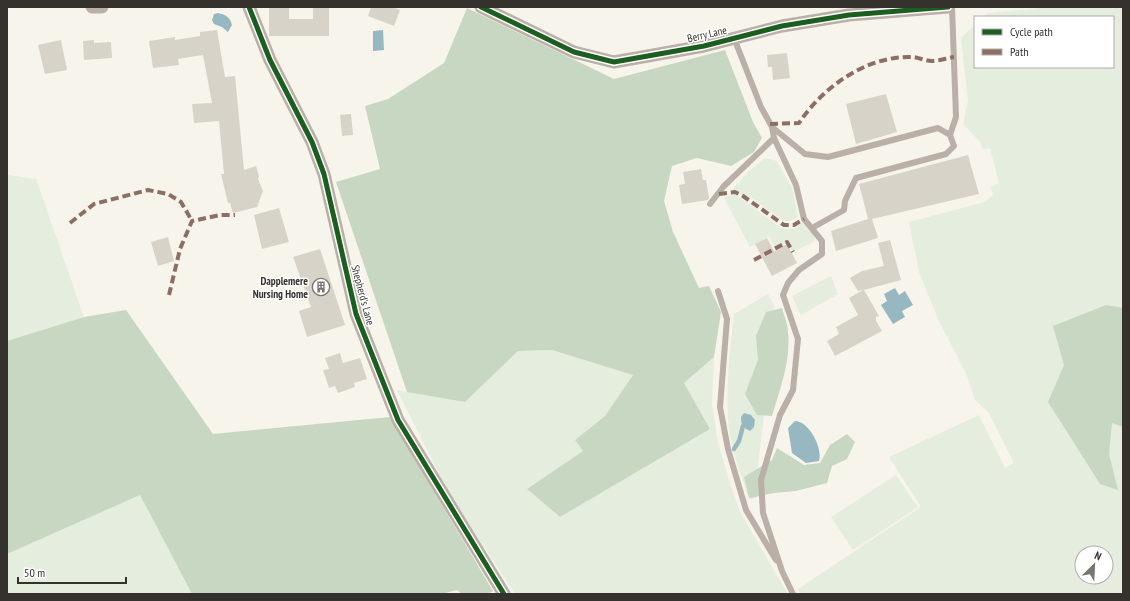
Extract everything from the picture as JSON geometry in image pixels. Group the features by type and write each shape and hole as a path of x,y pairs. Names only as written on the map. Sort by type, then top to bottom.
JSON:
{"street":[{"path":"92,7 102,7"},
{"name":"Shepherd's Lane","path":"249,7 270,60 312,142 324,174 356,314 389,400 398,420 504,594"},
{"name":"Berry Lane","path":"481,7 574,52 614,62 704,46 782,26 849,15 948,7"}],"lane":[{"path":"812,228 844,210 845,200 856,178 946,154 954,146 950,135 956,117 952,7"},
{"path":"734,38 761,107 772,127 774,138 796,185 804,219 822,241 822,254 792,278 783,295 798,339 792,390 780,415 761,480 763,513 782,571"},
{"path":"772,127 805,154 828,157 938,128 950,135"},
{"path":"710,204 724,186 774,138"},
{"path":"718,291 727,319 720,407 728,449 746,510 794,594"}],"green space":[{"path":"1123,7 1123,594 800,594 798,589 921,507 889,457 979,415 1005,468 1014,463 989,413 975,400 967,376 938,319 919,272 909,222 985,202 993,195 991,187 999,183 990,148 982,149 981,143 963,124 968,101 961,38 974,26 974,68 1114,68 1114,16 984,16 988,13 1044,8"},
{"path":"467,8 614,79 725,50 753,122 762,138 754,152 731,166 697,158 672,166 664,201 673,232 699,288 709,286 721,312 714,357 684,383 710,429 560,517 527,489 583,451 575,440 605,416 633,375 552,350 518,351 465,402 407,392 336,182 380,169 365,106 388,99 444,63"},
{"path":"765,158 777,161 792,188 798,217 790,221 784,221 750,197 732,190 748,172"},
{"path":"7,175 36,179 84,317 7,341"},
{"path":"731,194 738,196 781,228 795,229 802,223 814,236 815,241 793,252 787,242 776,249 769,236 750,247 724,198"},
{"path":"831,276 838,294 801,315 792,296"},
{"path":"768,294 774,305 770,368 756,480 760,496 750,500 736,460 729,428 728,379 730,353 734,314"},
{"path":"1106,305 1123,308 1123,427 1112,423 1109,454 1118,490 1100,484 1048,402 1064,365 1053,326"},
{"path":"782,308 787,326 789,343 784,375 772,416 757,415 745,394 758,360 756,336 766,312"},
{"path":"126,310 213,434 390,417 493,591 488,594 462,594 457,590 441,594 192,594 140,495 7,554 7,341 84,317"},
{"path":"552,350 634,375 605,416 575,440 583,451 527,489 560,517 710,429 684,383 714,357 712,405 718,442 731,487 740,512 788,594 515,594 448,492 397,390 465,402 518,351"},
{"path":"847,434 855,442 847,459 832,466 827,483 796,491 774,493 749,498 744,477 772,460 777,448 804,465 820,463 830,445"},
{"path":"896,475 918,507 853,550 831,517"},
{"path":"140,495 192,594 7,594 7,554"}],"water":[{"path":"218,13 229,18 232,25 228,32 222,27 214,24 212,20 214,14"},
{"path":"383,30 384,50 373,51 373,31"},
{"path":"895,288 899,295 905,291 913,305 902,311 905,317 893,324 881,305 887,301 884,294"},
{"path":"744,413 751,415 755,420 754,427 750,431 742,424 741,417"},
{"path":"795,421 805,425 814,436 819,449 819,461 806,463 792,453 788,428"}],"building":[{"path":"269,7 289,7 289,19 313,19 313,7 329,7 329,36 269,36"},
{"path":"371,7 392,7 400,10 394,26 368,16"},
{"path":"217,30 225,77 235,76 244,170 256,166 259,176 258,179 263,191 257,207 233,213 230,203 228,203 221,174 224,174 219,121 194,123 192,104 212,103 203,55 178,59 179,65 153,68 149,41 175,37 175,40 200,36 200,32"},
{"path":"61,40 67,70 45,74 38,45"},
{"path":"94,40 94,43 111,42 112,58 84,60 83,41"},
{"path":"787,53 790,78 773,80 772,67 768,67 767,55"},
{"path":"886,94 897,132 856,144 846,104"},
{"path":"351,114 353,135 342,136 340,115"},
{"path":"968,155 979,194 872,219 878,238 836,251 831,231 868,219 859,184"},
{"path":"701,169 703,180 706,180 708,200 682,204 679,185 685,184 683,172"},
{"path":"279,208 289,242 262,249 254,215"},
{"path":"168,237 174,261 158,266 151,242"},
{"path":"767,238 774,251 787,244 797,263 772,276 755,244"},
{"path":"890,240 901,280 864,290 879,316 876,317 876,321 882,331 835,356 827,341 839,334 836,327 858,315 849,298 863,290 858,291 850,278 862,271 884,266 878,243"},
{"name":"Dapplemere Nursing Home","path":"320,249 345,325 307,337 299,311 311,307 293,257"},
{"path":"340,353 343,363 360,358 367,379 354,383 355,387 338,393 335,386 329,388 323,370 329,369 325,358"}],"waterway":[{"path":"734,449 739,441 743,426"}],"marked path":[{"path":"770,124 799,123 820,97 833,86 847,76 878,62 894,58 911,57 937,61 954,57"},
{"path":"70,223 94,204 148,190 168,194 181,202 192,221"},
{"path":"719,194 735,192 784,225 794,225 804,219"},
{"path":"169,295 180,249 192,221 220,215 235,215"},
{"path":"754,260 787,242 793,252"}],"cycle path":[{"path":"249,7 270,60 312,142 324,174 356,314 398,420 504,594"},
{"path":"481,7 574,52 614,62 704,46 782,26 849,15 948,7"}],"place":[{"name":"Dapplemere Nursing Home","path":"321,287"}]}
